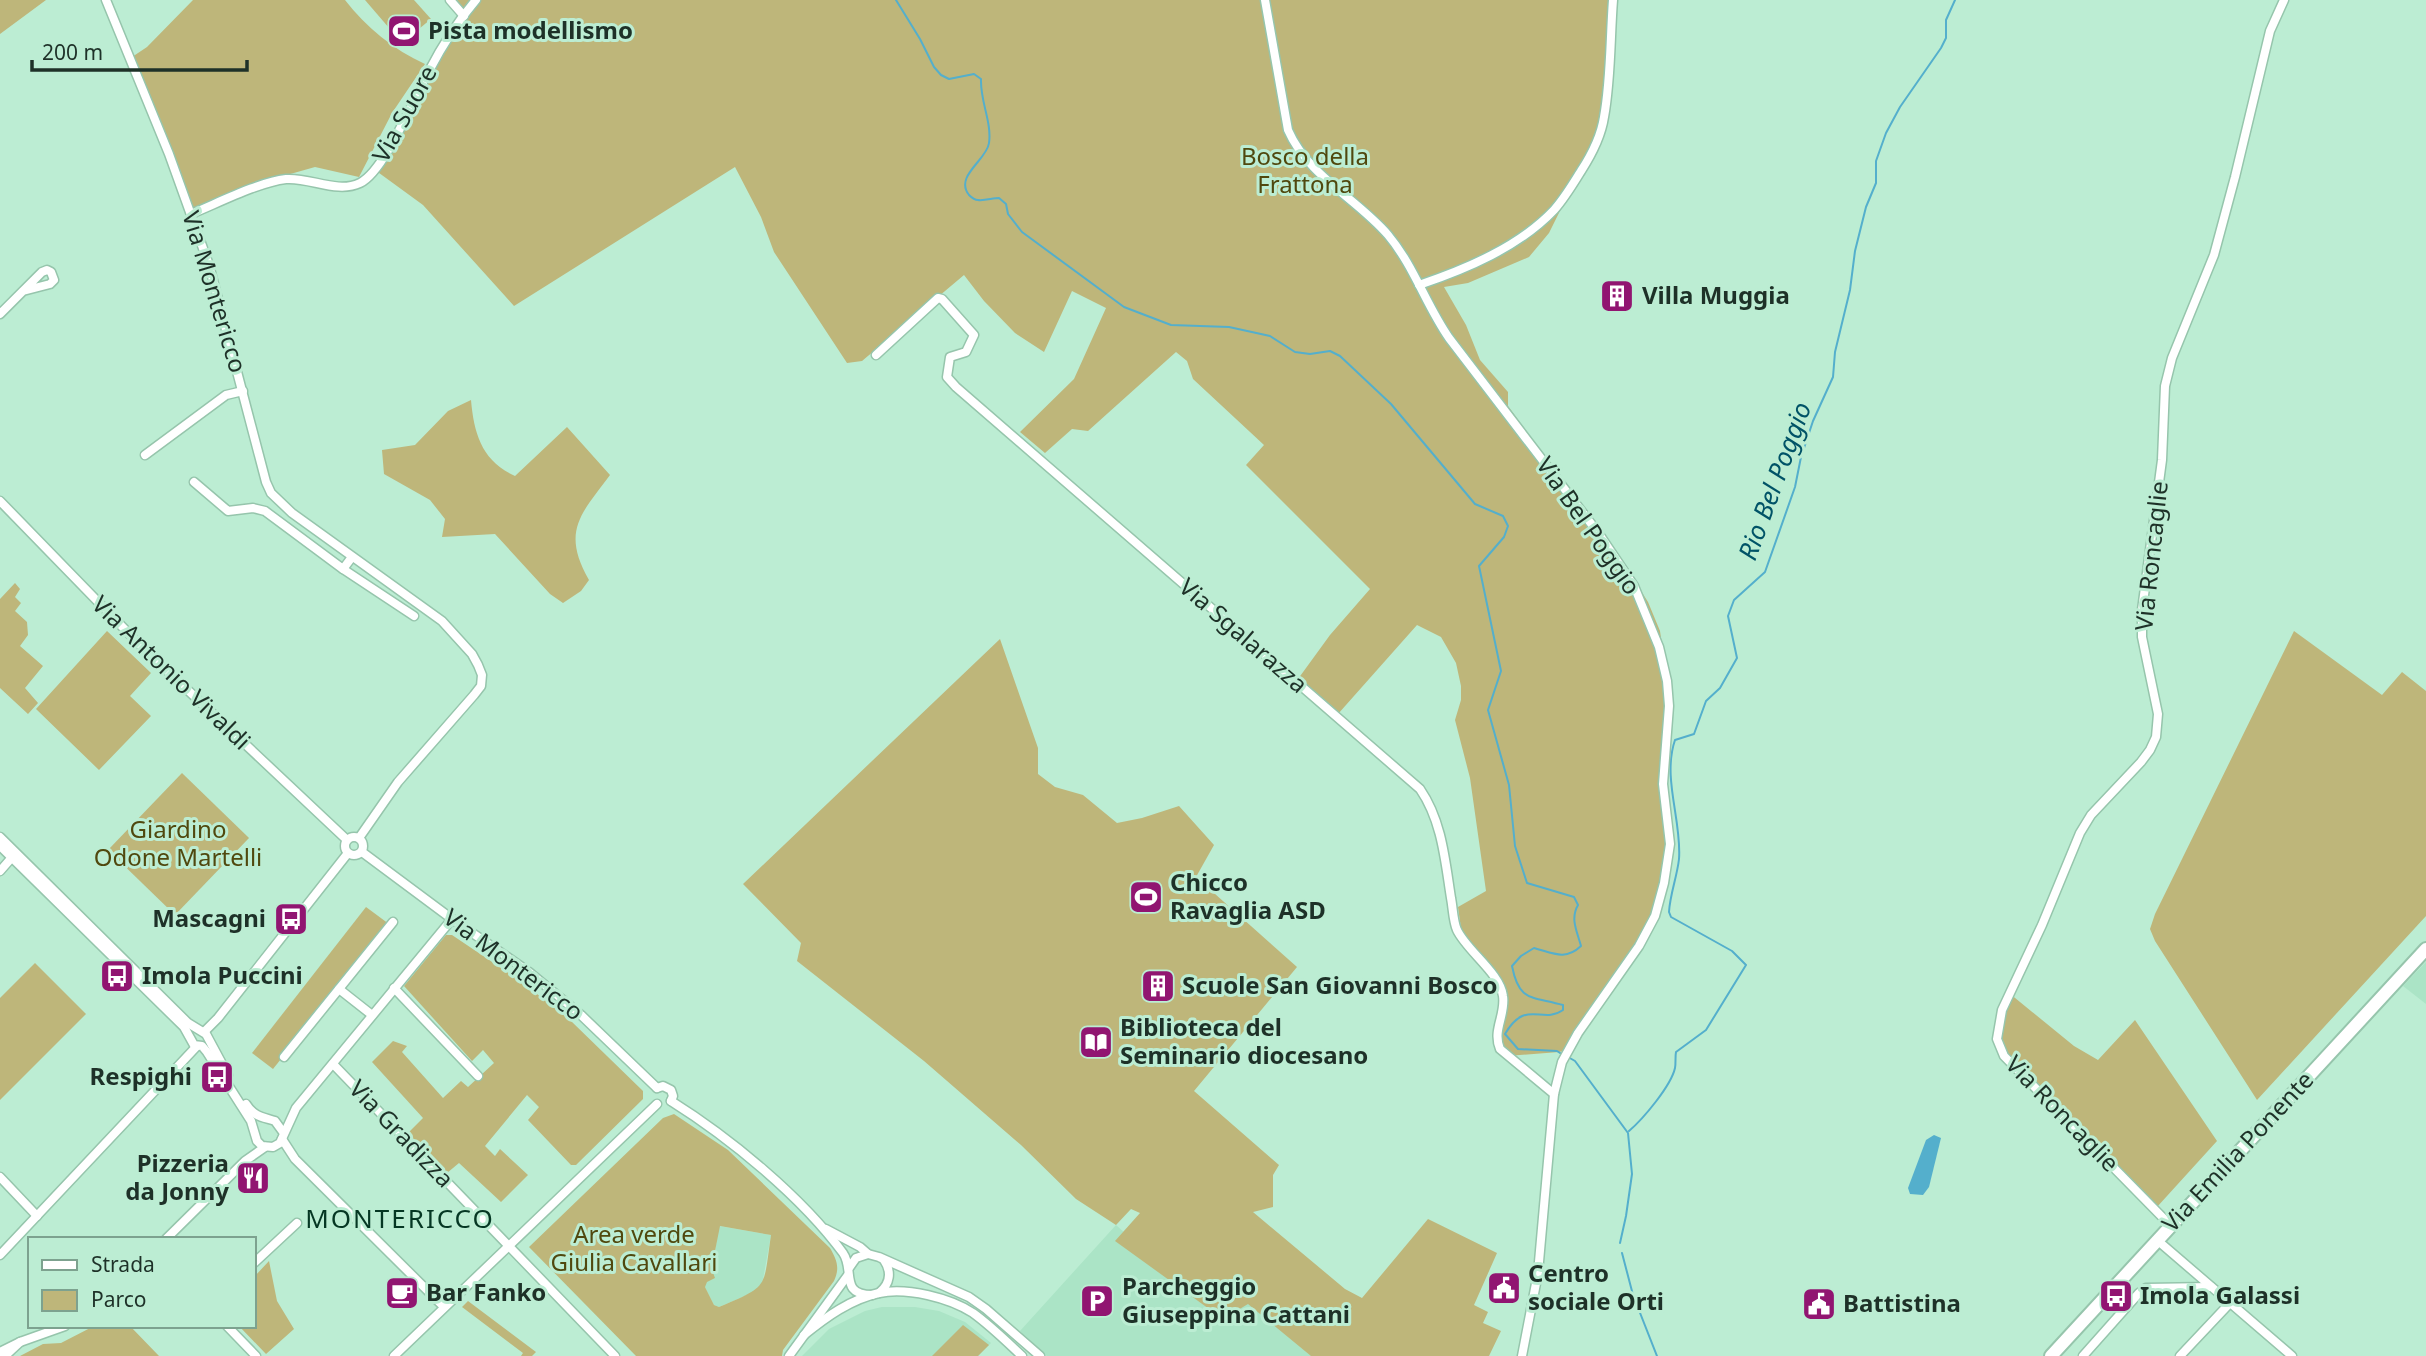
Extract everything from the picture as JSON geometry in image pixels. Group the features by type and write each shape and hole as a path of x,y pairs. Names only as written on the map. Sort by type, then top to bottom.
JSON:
{"main road":[{"name":"Via Emilia Ponente","path":"2051,1356 2426,949"}],"street":[{"name":"Via Montericco","path":"106,0 191,214 217,292 259,457 271,493 292,513 442,621 472,654 482,675 481,686 398,782 359,838"},
{"path":"450,0 464,16"},
{"name":"Via Suore","path":"191,214 277,181 299,179 348,187 366,179 384,156 429,70 476,0"},
{"name":"Via Bel Poggio","path":"1265,0 1288,130 1296,147 1311,165 1386,233 1404,255 1448,338 1598,534 1634,586 1659,647 1667,681 1669,706 1663,784 1670,844 1664,883 1655,916 1639,946 1568,1049 1562,1062 1554,1094 1539,1265 1522,1356"},
{"path":"1419,285 1502,249 1530,232 1555,209 1577,178 1593,152 1604,119 1613,0"},
{"name":"Via Roncaglie","path":"2171,1226 2004,1056 1997,1039 2002,1010 2042,925 2080,833 2091,815 2151,750 2156,737 2158,714 2142,638 2142,624 2162,460 2165,386 2172,358 2214,255 2270,31 2284,0"},
{"path":"0,314 23,291"},
{"name":"Via Sgalarazza","path":"876,355 938,298 942,299 974,335 966,352 950,357 947,377 956,387 1420,789 1431,805 1439,827 1456,928 1499,983 1503,996 1496,1040 1500,1049 1554,1094"},
{"path":"145,455 226,396 243,391"},
{"path":"194,482 228,511 253,508 265,511 343,569 414,616"},
{"name":"Via Antonio Vivaldi","path":"0,501 142,648 347,840"},
{"path":"343,569 352,557"},
{"path":"0,837 14,855 97,938 188,1023 250,1110 265,1120 275,1121 296,1108"},
{"path":"359,838 363,843 362,852 354,856 345,848 347,840 359,838"},
{"path":"0,846 14,855"},
{"name":"Via Montericco","path":"362,852 529,972 581,1015 657,1088 663,1086 671,1090 671,1101 731,1143 823,1228 847,1259 853,1289 865,1295 876,1294"},
{"path":"0,1255 184,1058 348,853"},
{"path":"0,871 14,855"},
{"path":"168,1237 245,1161 280,1139 296,1108 452,919"},
{"path":"284,1057 393,922"},
{"path":"394,988 478,1076"},
{"path":"339,989 372,1016"},
{"path":"200,1039 251,1121 256,1137 265,1147"},
{"name":"Via Gradizza","path":"333,1064 615,1356"},
{"path":"657,1088 653,1096 657,1104"},
{"path":"394,1356 443,1306 657,1104 666,1105 671,1101"},
{"path":"245,1161 256,1137 258,1125 265,1120"},
{"path":"275,1121 280,1139 295,1159 443,1306"},
{"path":"0,1177 37,1216"},
{"path":"256,1261 297,1223"},
{"name":"Via Montericco","path":"823,1228 868,1254 969,1297 1040,1356"},
{"path":"2157,1240 2292,1356"},
{"path":"789,1356 856,1258 868,1254"},
{"path":"876,1294 888,1283 884,1260"},
{"path":"2083,1356 2139,1293 2146,1289 2212,1287"},
{"path":"804,1335 846,1305 876,1294 918,1293 947,1300 971,1312 1022,1356"},
{"path":"2180,1356 2230,1303"},
{"path":"0,1352 59,1328"},
{"path":"229,1328 256,1356"},
{"path":"5,1356 20,1342"}],"shaded area":[{"path":"2426,962 2426,1004 2403,986"},
{"path":"1116,1225 1206,1306 1236,1274 1332,1356 1047,1356 1020,1331"},
{"path":"719,1226 771,1235 762,1285 754,1292 719,1307 714,1305 705,1287 706,1255 715,1251"},
{"path":"882,1307 915,1307 939,1311 965,1322 991,1343 978,1356 802,1356 829,1329 865,1311"}],"green space":[{"path":"0,0 46,0 0,34"},
{"path":"193,0 345,0 381,37 425,64 392,113 359,177 315,167 255,184 188,213 132,57 147,47"},
{"name":"Pista modellismo","path":"365,0 414,0 431,19 402,43"},
{"name":"Bosco della Frattona","path":"457,0 1615,0 1602,126 1549,233 1529,257 1468,283 1444,287 1466,325 1480,360 1508,392 1508,406 1584,511 1605,534 1648,602 1660,631 1667,679 1666,794 1672,837 1671,867 1660,915 1572,1049 1507,1056 1501,1051 1502,1007 1499,994 1489,975 1463,943 1458,907 1486,891 1470,778 1455,720 1461,700 1456,663 1441,637 1417,625 1338,714 1298,679 1330,635 1370,589 1246,465 1264,445 1193,379 1187,361 1176,352 1088,431 1072,429 1045,453 1020,432 1074,379 1106,308 1072,291 1044,352 1015,333 984,301 964,275 862,361 847,363 774,252 761,217 735,167 514,306 423,205 375,170 465,14"},
{"path":"471,400 478,435 487,454 495,463 515,476 567,427 610,475 583,512 578,524 576,548 589,580 581,591 563,603 550,594 495,534 442,537 445,519 430,500 384,474 382,450 415,445 448,411"},
{"path":"15,583 20,589 15,597 21,603 15,611 27,622 28,635 20,646 43,666 25,688 38,703 28,714 0,688 0,599"},
{"path":"107,631 151,673 130,696 151,716 99,770 36,709"},
{"path":"2294,631 2382,695 2402,672 2426,691 2426,916 2257,1100 2155,941 2150,929"},
{"path":"1000,639 1038,748 1038,774 1055,787 1083,795 1117,823 1179,806 1214,845 1196,877 1297,967 1194,1091 1279,1165 1273,1175 1273,1207 1253,1212 1345,1289 1362,1298 1428,1219 1497,1253 1474,1305 1488,1312 1483,1323 1501,1331 1489,1356 1311,1356 1248,1304 1223,1319 1115,1241 1140,1213 1131,1209 1116,1225 1076,1199 1021,1145 924,1061 797,961 801,943 743,884"},
{"name":"Giardino Odone Martelli","path":"182,773 249,838 175,915 108,850"},
{"path":"366,907 389,924 273,1069 252,1053"},
{"path":"446,935 452,935 522,982 571,1021 643,1091 643,1099 576,1165 571,1165 528,1120 539,1107 527,1095 485,1146 495,1156 500,1149 528,1175 501,1202 459,1163 447,1173 408,1133 423,1118 372,1062 393,1041 407,1046 402,1052 443,1098 461,1081 468,1087 494,1063 483,1050 472,1061 404,986"},
{"path":"35,963 86,1014 0,1100 0,998"},
{"path":"2009,993 2074,1046 2098,1060 2135,1020 2217,1141 2157,1207 2030,1082 1998,1040"},
{"name":"Area verde Giulia Cavallari","path":"674,1114 728,1150 830,1248 836,1260 834,1281 783,1350 782,1356 636,1356 529,1247 663,1118","holes":["720,1226 771,1235 767,1266 761,1283 756,1289 736,1300 719,1307 714,1305 705,1287 707,1282 715,1278 707,1256 715,1251"]},
{"path":"269,1261 277,1301 294,1329 266,1354 241,1328 256,1328 256,1275"},
{"path":"468,1301 536,1352 532,1356 521,1356 523,1353 462,1307"},
{"path":"963,1325 989,1345 978,1356 932,1356"},
{"path":"90,1328 132,1328 159,1356 20,1356 43,1344 61,1343"}],"water":[{"path":"1934,1135 1941,1138 1929,1187 1923,1195 1910,1194 1908,1188 1926,1140"}],"waterway":[{"path":"896,0 941,75 949,79 974,74 981,79 989,143 968,175 965,188 971,197 975,200 999,198 1006,204 1008,214 1022,232 1124,307 1171,325 1229,327 1270,336 1295,352 1310,354 1330,351 1340,356 1391,404 1475,504 1503,516 1508,526 1504,537 1479,566 1501,671 1488,710 1509,785 1515,846 1527,883 1574,897 1578,905 1575,925 1581,946 1564,955 1534,948 1512,966 1518,986 1523,992 1528,996 1563,1005 1563,1010 1555,1014 1520,1017 1505,1034 1518,1049 1557,1051 1563,1055"},
{"name":"Rio Bel Poggio","path":"1629,1131 1649,1111 1668,1084 1675,1068 1676,1052 1706,1030 1746,965 1732,951 1671,917 1669,912 1679,859 1671,784 1675,740 1694,734 1706,701 1720,688 1737,658 1728,616 1734,600 1765,572 1795,487 1801,457 1813,421 1833,377 1835,352 1850,290 1855,251 1866,207 1876,183 1876,161 1886,133 1900,107 1946,38 1946,20 1955,0"},
{"path":"1568,1057 1575,1061 1628,1133 1632,1174 1620,1243"},
{"path":"1622,1253 1633,1295 1657,1356"}],"place":[{"name":"Pista modellismo","path":"404,31"},
{"name":"Villa Muggia","path":"1617,296"},
{"name":"Chicco Ravaglia ASD","path":"1146,897"},
{"name":"Mascagni","path":"291,919"},
{"name":"Imola Puccini","path":"117,976"},
{"name":"Scuole San Giovanni Bosco","path":"1158,986"},
{"name":"Biblioteca del Seminario diocesano","path":"1096,1042"},
{"name":"Respighi","path":"217,1077"},
{"name":"Pizzeria da Jonny","path":"253,1178"},
{"name":"Centro sociale Orti","path":"1504,1288"},
{"name":"Bar Fanko","path":"402,1293"},
{"name":"Imola Galassi","path":"2116,1296"},
{"name":"Parcheggio Giuseppina Cattani","path":"1097,1301"},
{"name":"Battistina","path":"1819,1304"}],"district":[{"name":"MONTERICCO","path":"400,1219"}]}
